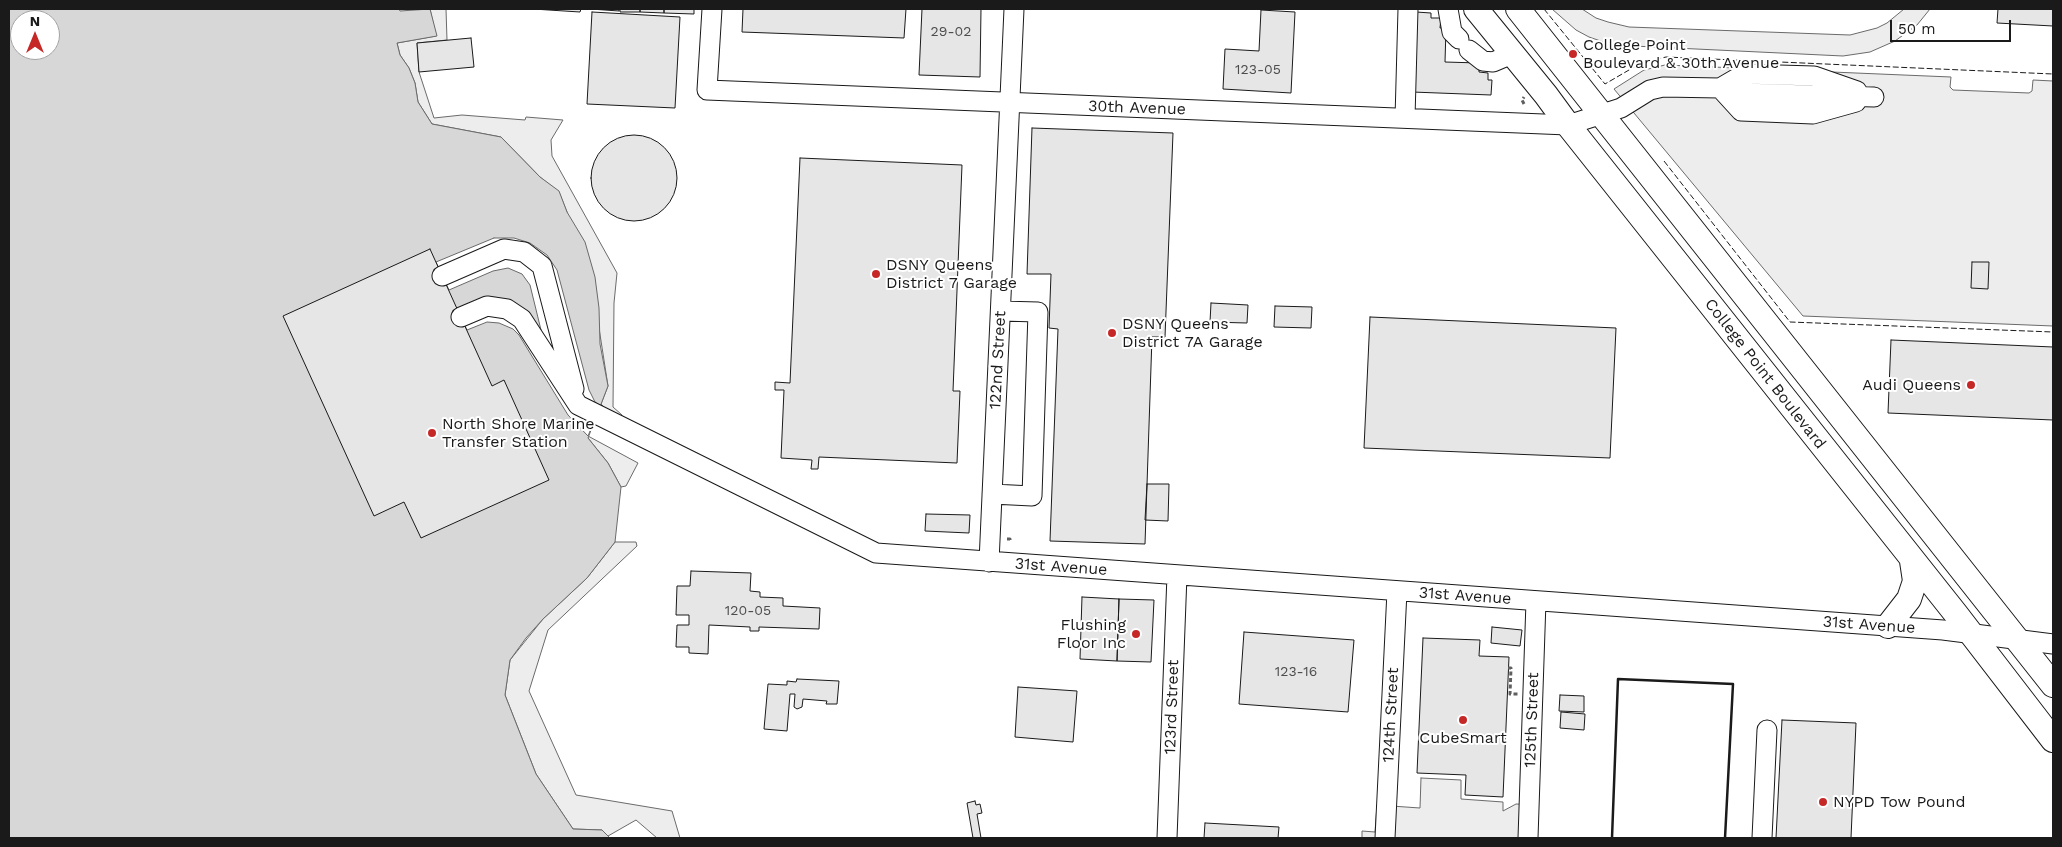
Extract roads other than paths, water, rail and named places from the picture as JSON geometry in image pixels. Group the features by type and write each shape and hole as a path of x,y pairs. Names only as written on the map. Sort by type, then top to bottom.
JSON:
{"main road":[{"name":"College Point Boulevard","path":"1476,9 1546,95 2053,740"},
{"name":"College Point Boulevard","path":"1518,9 2053,685"},
{"path":"1888,626 1909,599 1915,581 1912,561"}],"street":[{"name":"30th Avenue","path":"712,9 707,90 1568,125"},
{"name":"122nd Street","path":"989,562 1014,9"},
{"path":"1405,118 1408,9"},
{"path":"1447,9 1452,32 1484,61 1493,62 1512,54"},
{"path":"1568,125 1621,108 1650,90 1663,87 1720,88 1744,74 1814,76 1874,97 1813,106 1741,102 1720,88"},
{"path":"442,276 504,249 524,252 542,266 578,405"},
{"path":"461,317 487,306 507,309 522,319 578,405"},
{"path":"992,494 1032,496 1038,312 1001,311"},
{"name":"31st Avenue","path":"578,405 876,553 1888,626 2053,644"},
{"name":"123rd Street","path":"1167,838 1177,575"},
{"name":"124th Street","path":"1386,838 1397,591"},
{"name":"125th Street","path":"1528,838 1536,601"},
{"path":"1762,838 1766,730"}],"place":[{"name":"College Point Boulevard & 30th Avenue","path":"1573,54"},
{"name":"DSNY Queens District 7 Garage","path":"876,274"},
{"name":"DSNY Queens District 7A Garage","path":"1112,333"},
{"name":"Audi Queens","path":"1971,385"},
{"name":"North Shore Marine Transfer Station","path":"432,433"},
{"name":"Flushing Floor Inc","path":"1136,634"},
{"name":"CubeSmart","path":"1463,720"},
{"name":"NYPD Tow Pound","path":"1823,802"}]}
